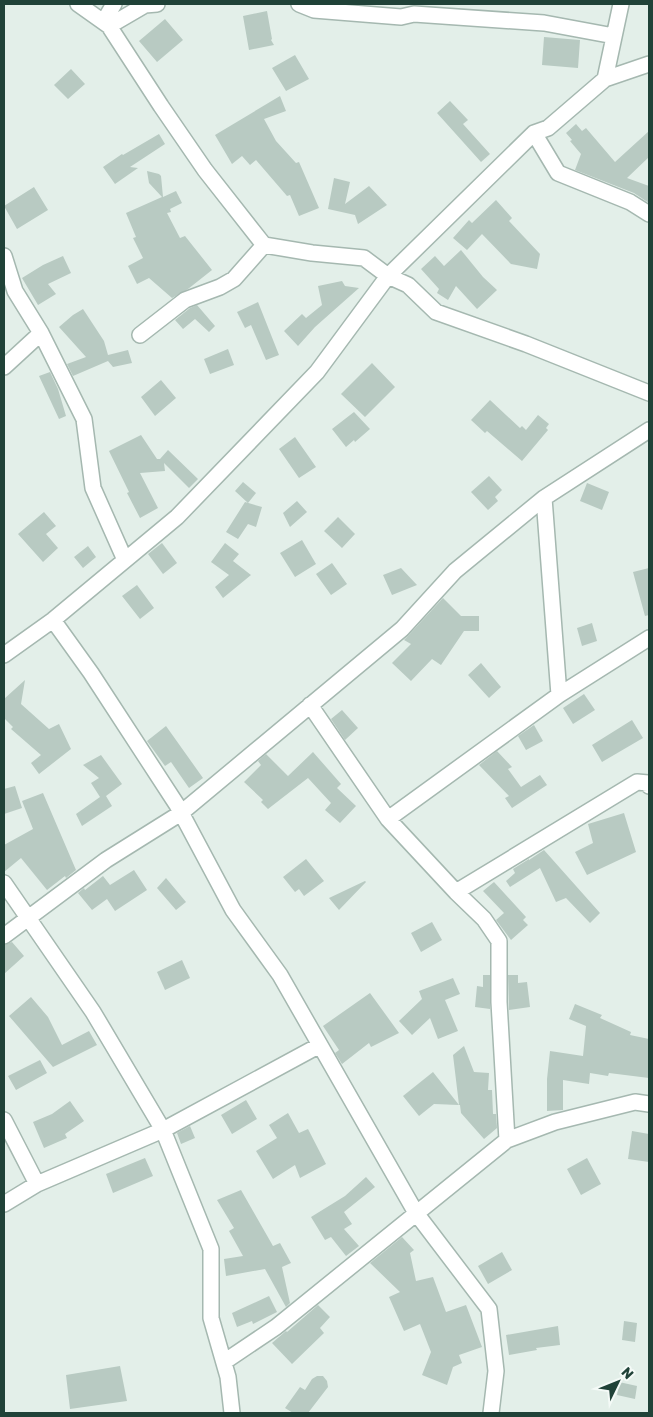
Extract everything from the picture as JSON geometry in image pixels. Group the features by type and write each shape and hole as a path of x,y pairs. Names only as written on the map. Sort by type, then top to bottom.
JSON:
{"street":[{"path":"78,4 107,24 205,170 264,245 312,254 364,258 388,276 408,285 436,312 526,344 649,394"},
{"path":"107,24 114,4"},
{"path":"107,24 145,5 158,4"},
{"path":"299,4 314,10 401,17 414,14 544,23 614,36"},
{"path":"605,80 621,4"},
{"path":"4,655 53,620 177,517 317,372 388,276 534,133 548,128 605,80 649,64"},
{"path":"534,133 558,173 630,202 649,214"},
{"path":"140,336 185,300 220,287 234,279 264,245"},
{"path":"4,256 15,291 41,333 84,419 93,488 125,560"},
{"path":"4,367 41,333"},
{"path":"4,936 106,860 180,812 402,629 456,571 544,498 649,430"},
{"path":"544,498 559,695"},
{"path":"53,620 91,673 180,812 233,910 280,974 416,1213 489,1309 496,1371 491,1413"},
{"path":"388,819 559,695 649,638"},
{"path":"310,705 388,819 456,892 484,919 499,942 499,1002 507,1140"},
{"path":"456,892 637,782 648,783 649,786"},
{"path":"4,883 93,1012 163,1130 211,1249 211,1318 228,1377 232,1413"},
{"path":"4,1204 37,1184 163,1130 320,1045"},
{"path":"224,1362 276,1328 507,1140 555,1122 635,1102 649,1104"},
{"path":"4,1120 37,1184"}],"building":[{"path":"267,11 271,40 274,45 249,50 243,16"},
{"path":"165,19 183,40 157,62 139,41"},
{"path":"544,37 580,40 578,68 542,65"},
{"path":"295,55 309,79 286,91 272,68"},
{"path":"71,69 85,84 68,99 54,85"},
{"path":"280,96 286,111 264,119 276,141 296,163 299,162 319,208 299,216 290,195 287,196 256,160 250,165 242,156 232,164 215,135"},
{"path":"450,101 468,120 463,124 490,154 481,162 437,113"},
{"path":"576,124 582,131 586,128 615,162 649,131 649,157 627,178 649,186 649,203 634,193 575,170 581,154 566,133"},
{"path":"159,134 165,144 130,167 138,168 115,184 103,167 122,154"},
{"path":"147,171 161,176 163,197 176,191 182,203 170,209 171,212 167,213 180,238 185,236 212,270 188,289 172,298 149,278 137,284 128,266 143,258 133,238 136,237 126,213 162,197 149,183"},
{"path":"334,178 350,182 345,204 369,186 387,205 358,224 355,215 328,209"},
{"path":"34,187 48,210 17,229 4,206"},
{"path":"496,200 512,218 509,221 540,254 537,269 511,264 482,234 467,250 453,238 469,220 472,223"},
{"path":"461,250 483,277 497,290 477,309 456,286 448,300 437,293 439,289 421,269 435,256 444,266"},
{"path":"63,256 71,273 48,284 56,294 38,305 22,278 43,265"},
{"path":"342,281 345,286 359,288 315,327 298,346 284,331 302,314 306,318 322,305 318,286"},
{"path":"258,302 279,355 266,360 251,325 245,328 237,312"},
{"path":"197,305 215,326 209,332 195,319 183,329 175,320"},
{"path":"83,309 104,341 108,355 128,350 132,363 113,367 108,361 73,376 67,364 86,357 59,327"},
{"path":"228,349 234,365 210,374 204,359"},
{"path":"372,363 395,387 365,417 341,394"},
{"path":"50,372 58,389 66,416 59,419 39,376"},
{"path":"161,380 176,398 155,416 141,397"},
{"path":"490,400 520,428 522,426 526,430 538,415 549,424 546,428 548,430 522,461 471,420"},
{"path":"354,412 370,429 346,447 332,429"},
{"path":"141,435 157,459 160,459 168,450 198,479 189,488 164,463 165,471 140,473 158,508 140,518 109,451"},
{"path":"295,437 316,467 299,478 279,449"},
{"path":"489,476 502,490 495,497 498,501 488,510 471,492"},
{"path":"243,482 256,493 248,503 235,491"},
{"path":"587,483 609,492 602,510 580,501"},
{"path":"297,501 307,512 290,527 283,513"},
{"path":"245,502 262,507 256,527 248,524 238,539 226,532"},
{"path":"44,512 56,526 46,534 58,548 43,562 18,534"},
{"path":"338,517 355,534 342,548 324,531"},
{"path":"302,540 316,564 295,577 280,553"},
{"path":"162,543 177,563 163,574 148,554"},
{"path":"225,543 239,554 233,561 251,575 223,598 215,587 229,575 211,562"},
{"path":"88,546 96,557 83,568 74,557"},
{"path":"332,563 347,584 331,595 316,574"},
{"path":"401,568 417,585 392,595 383,575"},
{"path":"649,568 649,615 645,616 633,572"},
{"path":"137,585 154,608 140,619 122,596"},
{"path":"443,598 461,616 479,616 479,631 464,631 441,665 432,659 411,681 392,663 411,644 404,640"},
{"path":"592,623 597,641 582,646 577,628"},
{"path":"481,663 501,687 489,698 468,675"},
{"path":"25,680 21,704 49,729 59,724 71,749 39,774 31,763 41,755 11,729 13,727 4,718 4,699"},
{"path":"584,694 595,710 573,724 563,708"},
{"path":"342,710 358,728 345,740 331,719"},
{"path":"632,720 643,738 602,762 592,745"},
{"path":"534,725 543,741 526,750 518,736"},
{"path":"166,726 203,778 189,788 171,762 165,766 147,741"},
{"path":"497,751 512,767 508,769 521,787 540,775 547,785 512,808 505,798 509,796 479,765"},
{"path":"313,752 341,784 337,788 356,806 340,823 325,810 331,803 308,778 268,809 261,802 263,800 244,782 261,765 258,761 266,754 288,776"},
{"path":"101,755 122,784 106,796 112,806 82,826 76,814 100,797 91,783 99,778 83,765"},
{"path":"15,786 22,808 4,814 4,789"},
{"path":"43,793 76,870 47,890 21,858 4,872 4,845 33,829 22,801"},
{"path":"624,813 636,852 587,875 575,852 593,843 588,824"},
{"path":"544,850 600,913 590,923 566,898 556,902 540,868 510,887 506,881 515,873 513,869"},
{"path":"306,859 324,881 304,896 299,889 295,892 283,877"},
{"path":"134,870 147,890 115,911 107,899 92,910 78,893 103,876 110,885"},
{"path":"166,878 186,902 176,910 157,888"},
{"path":"365,881 339,910 329,898"},
{"path":"494,882 526,917 523,920 528,925 511,940 496,920 504,913 483,891"},
{"path":"432,922 442,940 421,952 411,933"},
{"path":"12,942 24,956 4,974 4,945"},
{"path":"182,960 190,978 165,990 157,972"},
{"path":"483,975 490,975 490,1009 475,1007 477,986 483,987"},
{"path":"508,975 518,975 518,983 527,982 530,1007 509,1010"},
{"path":"453,978 460,994 445,1000 458,1031 438,1039 430,1018 412,1035 399,1021 422,999 419,991"},
{"path":"370,993 399,1033 371,1047 369,1043 342,1064 335,1053 339,1050 323,1026"},
{"path":"31,997 48,1017 62,1045 89,1031 97,1045 53,1067 9,1016"},
{"path":"575,1004 602,1015 600,1018 631,1032 630,1035 649,1039 649,1078 609,1073 608,1076 590,1073 589,1084 563,1080 563,1110 547,1111 547,1079 550,1051 583,1056 586,1026 569,1019"},
{"path":"464,1046 474,1072 489,1073 488,1090 492,1090 493,1114 496,1114 497,1128 484,1139 461,1113 453,1055"},
{"path":"40,1060 47,1073 16,1090 8,1076"},
{"path":"433,1072 459,1105 434,1104 419,1116 403,1096"},
{"path":"246,1100 257,1119 232,1134 221,1115"},
{"path":"70,1101 84,1121 65,1134 67,1138 44,1148 33,1122 52,1114"},
{"path":"288,1113 299,1133 308,1129 326,1164 300,1178 295,1165 273,1179 256,1151 277,1138 269,1125"},
{"path":"190,1126 195,1138 181,1144 177,1133"},
{"path":"632,1131 649,1134 649,1162 628,1159"},
{"path":"145,1158 153,1176 113,1193 106,1174"},
{"path":"587,1158 601,1184 581,1195 567,1169"},
{"path":"366,1177 375,1187 344,1212 352,1224 344,1229 359,1246 346,1256 331,1237 325,1240 311,1217 345,1196"},
{"path":"241,1190 273,1246 280,1243 291,1263 282,1267 290,1303 286,1307 265,1269 226,1276 224,1259 243,1256 229,1231 234,1228 217,1200"},
{"path":"402,1237 414,1250 410,1253 416,1281 433,1277 446,1312 466,1305 482,1347 459,1355 462,1363 453,1367 447,1385 422,1375 431,1352 420,1324 404,1331 389,1297 400,1292 370,1263"},
{"path":"502,1252 512,1270 488,1284 478,1266"},
{"path":"269,1296 277,1312 253,1324 252,1321 237,1327 232,1313"},
{"path":"318,1305 330,1317 320,1328 324,1333 292,1364 272,1343"},
{"path":"624,1321 637,1323 635,1342 622,1340"},
{"path":"558,1326 560,1345 536,1348 537,1350 509,1355 506,1335"},
{"path":"120,1366 127,1401 70,1409 66,1375"},
{"path":"317,1376 323,1376 327,1381 328,1387 308,1413 293,1413 285,1408 300,1387 305,1390 312,1379"},
{"path":"619,1382 637,1386 635,1399 617,1395"}]}
